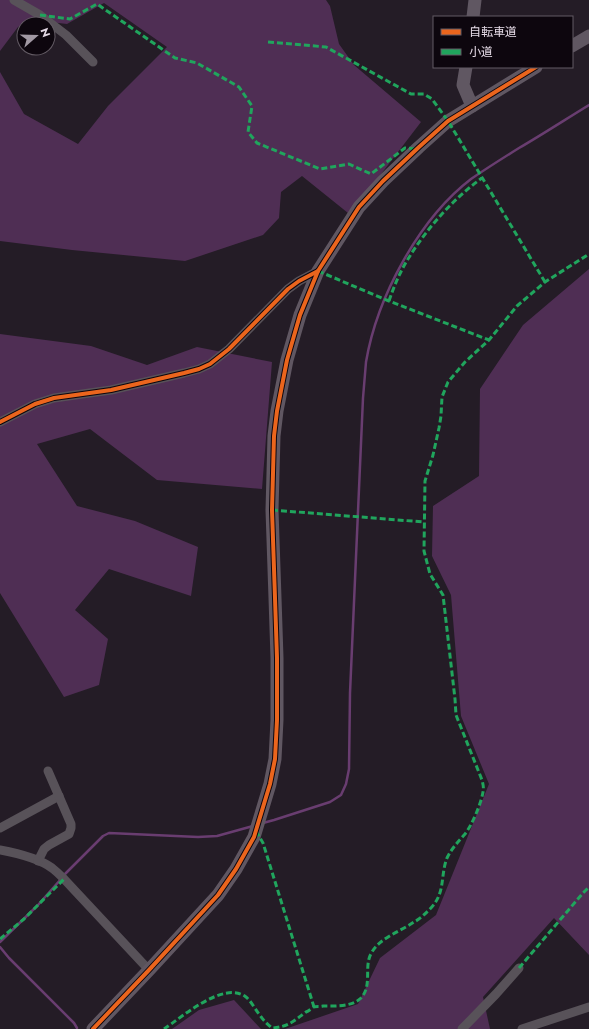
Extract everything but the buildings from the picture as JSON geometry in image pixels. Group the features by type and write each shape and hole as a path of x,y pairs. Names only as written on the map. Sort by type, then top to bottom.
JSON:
{"street":[{"path":"14,0 40,15 66,35 93,62"},
{"path":"573,45 589,36"},
{"path":"466,68 463,85 472,106"},
{"path":"93,1029 218,895 236,869 254,837 270,784 275,759 278,658 272,510 274,436 277,411 287,360 300,315 318,271 359,207 416,149 448,121 534,68"},
{"path":"0,422 35,404 54,398 111,390 184,373 210,364 229,349 288,289 299,281 318,271"},
{"path":"38,860 44,849 69,834 71,828 71,824 48,771"},
{"path":"0,828 59,796"},
{"path":"0,850 13,852 38,860 52,867 149,970"},
{"path":"462,1029 519,968"},
{"path":"522,1029 589,1007"}],"shaded area":[{"path":"0,0 326,0 330,6 339,44 354,65 421,122 365,195 348,213 302,176 281,192 279,218 263,235 185,261 72,250 0,241 0,72 24,114 78,144 108,106 167,47 104,3 67,24 56,23 56,16 16,16 16,30 0,51"},
{"path":"589,269 589,955 554,918 483,997 490,1029 285,1029 358,1004 380,958 436,915 489,784 461,716 451,595 432,556 433,506 479,476 480,389 523,325"},
{"path":"0,334 91,346 147,365 197,347 272,362 262,489 157,480 90,429 37,444 77,506 135,521 198,547 191,596 109,569 75,610 108,639 99,685 64,697 0,593"},
{"path":"234,1000 261,1029 172,1029 199,1010"}],"waterway":[{"path":"263,823 330,802 341,795 346,784 349,769 350,693 363,398 366,362 372,337 390,286 418,237 434,215 452,196 471,179 483,171 589,105"},
{"path":"64,875 103,836 109,833 198,837 217,836 253,826"},
{"path":"0,942 38,905 61,879"},
{"path":"0,947 9,958 74,1023 77,1028"}],"marked path":[{"path":"40,15 70,19 97,4 175,58 197,63 239,87 252,106 248,132 257,143 320,169 349,164 371,174 405,148 416,149"},
{"path":"268,42 326,47 411,94 424,94 432,99 448,121 545,282"},
{"path":"389,301 402,269 415,247 441,215 461,195 482,178"},
{"path":"164,1029 204,1002 215,996 226,993 237,993 246,997 272,1028 290,1023 315,1007 353,1003 361,998 365,993 367,987 369,957 376,947 385,939 420,918 435,903 441,891 447,858 470,825 482,797 483,789 482,780 456,715 443,595 430,574 424,551 425,481 439,428 442,397 448,382 465,362 489,340 517,306 545,282 589,254"},
{"path":"318,271 389,301 489,340"},
{"path":"272,510 424,522"},
{"path":"256,831 263,843 314,1007"},
{"path":"0,939 24,919 64,879"},
{"path":"519,968 589,887"}],"cycle path":[{"path":"93,1029 218,895 236,869 254,837 270,784 275,759 277,720 277,658 272,510 274,436 277,411 287,360 300,315 318,271 359,207 383,181 419,147 448,121 534,68"},
{"path":"0,422 35,404 54,398 111,390 184,373 210,364 229,349 288,289 299,281 318,271"}]}
